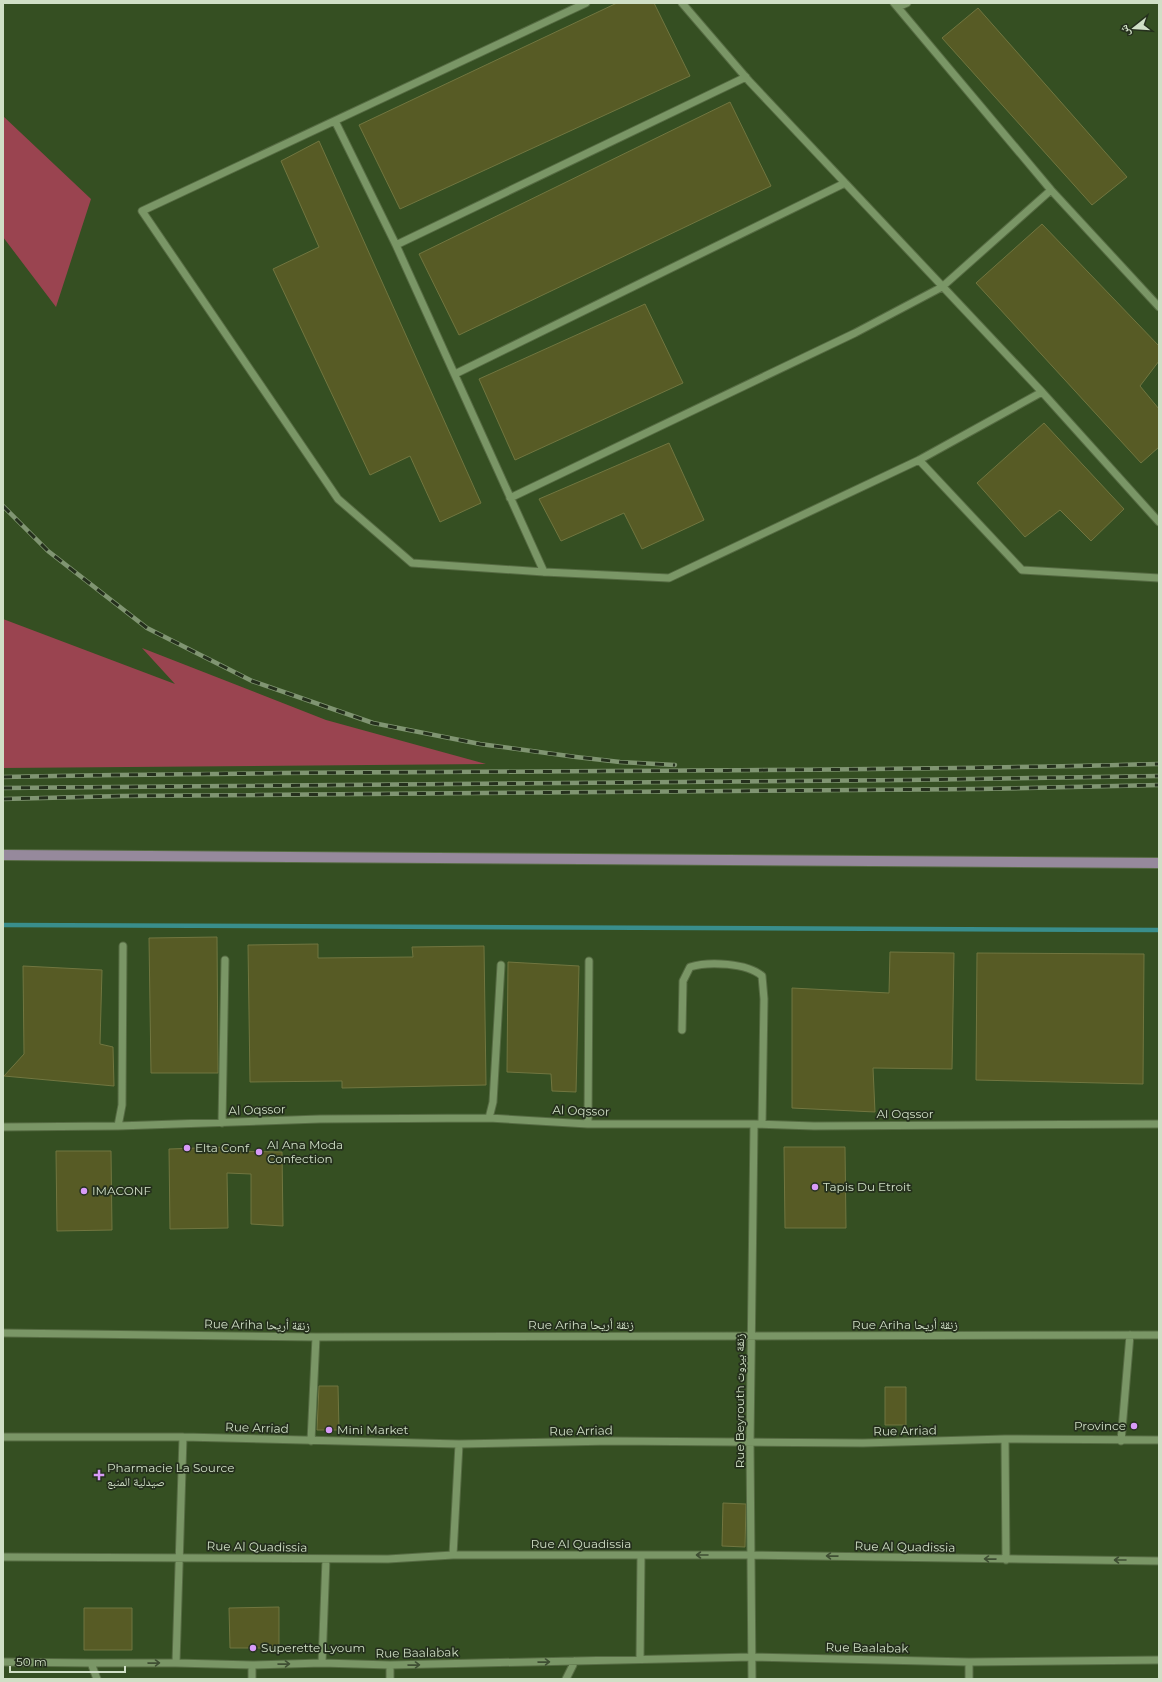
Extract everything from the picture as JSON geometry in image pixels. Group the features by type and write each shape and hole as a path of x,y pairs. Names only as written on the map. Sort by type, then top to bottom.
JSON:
{"main road":[{"path":"3,855 1159,863"}],"street":[{"path":"586,3 142,211 338,499 412,563 544,572 669,578 919,460 1042,392"},
{"path":"682,3 746,77 1042,392 1159,522"},
{"path":"907,3 896,5 1052,190 1159,307"},
{"path":"396,245 746,77"},
{"path":"335,120 396,245 544,572"},
{"path":"455,374 845,183"},
{"path":"510,498 855,333 942,287 1052,190"},
{"path":"919,460 1022,570 1159,578"},
{"path":"118,1126 122,1106 123,946"},
{"path":"222,1123 225,960"},
{"path":"588,961 588,1124"},
{"path":"682,1030 683,981 690,967 708,964 746,967 756,971 762,976 764,998 762,1124"},
{"path":"489,1118 493,1102 501,965"},
{"name":"Al Oqssor","path":"3,1127 118,1126 320,1119 489,1118 588,1124 762,1124 822,1126 1159,1124"},
{"name":"Rue Beyrouth زنقة بيروت","path":"752,1679 750,1443 754,1124"},
{"name":"Rue Ariha زنقة أريحا","path":"3,1333 316,1337 1159,1335"},
{"path":"1121,1441 1130,1335"},
{"path":"310,1441 316,1337"},
{"name":"Rue Arriad","path":"3,1437 183,1437 459,1444 612,1441 862,1443 1005,1439 1121,1441 1159,1440"},
{"path":"176,1662 183,1437"},
{"path":"1005,1439 1006,1560"},
{"path":"453,1555 459,1444"},
{"name":"Rue Al Quadissia","path":"3,1557 388,1559 453,1555 752,1555 1006,1560 1159,1561"},
{"path":"640,1659 641,1555"},
{"path":"322,1663 326,1559"},
{"name":"Rue Baalabak","path":"3,1662 176,1662 252,1665 322,1663 390,1666 752,1657 969,1662 1159,1660"},
{"path":"566,1679 575,1661"},
{"path":"969,1662 969,1679"},
{"path":"92,1663 97,1679"},
{"path":"252,1665 252,1679"},
{"path":"390,1666 390,1679"}],"shaded area":[{"path":"3,116 91,199 56,307 3,237"},
{"path":"3,619 175,684 142,648 326,720 486,764 3,768"}],"building":[{"path":"617,3 654,3 690,76 400,209 359,125"},
{"path":"978,8 1127,177 1092,205 942,38"},
{"path":"730,102 771,186 459,335 419,254"},
{"path":"319,141 481,503 440,522 410,456 370,475 273,269 319,247 281,161"},
{"path":"1042,224 1159,346 1159,361 1140,386 1159,409 1159,447 1141,463 976,283"},
{"path":"645,304 683,383 515,460 479,379"},
{"path":"1044,423 1124,509 1091,541 1060,510 1025,537 977,483"},
{"path":"669,443 704,520 642,549 624,513 561,541 539,499"},
{"path":"217,937 218,1073 151,1073 149,938"},
{"path":"318,944 318,958 413,957 412,947 484,946 486,1085 342,1088 342,1081 250,1082 248,945"},
{"path":"890,952 954,953 952,1069 873,1068 875,1112 792,1108 792,988 889,993"},
{"path":"977,953 1144,954 1143,1084 976,1080"},
{"path":"508,962 579,966 576,1092 552,1091 551,1074 507,1072"},
{"path":"23,966 102,970 100,1044 113,1047 114,1086 4,1076 24,1054"},
{"path":"226,1147 226,1151 282,1152 283,1226 251,1224 251,1174 227,1173 228,1228 170,1229 169,1149"},
{"name":"Tapis Du Etroit","path":"784,1147 845,1147 846,1228 785,1228"},
{"name":"IMACONF","path":"56,1151 111,1151 112,1230 57,1231"},
{"path":"319,1386 338,1386 339,1430 317,1430"},
{"path":"885,1387 906,1387 906,1425 885,1425"},
{"path":"723,1503 746,1504 745,1547 722,1546"},
{"path":"279,1607 279,1648 230,1648 229,1608"},
{"path":"84,1608 132,1608 132,1650 84,1650"}],"waterway":[{"path":"3,925 1159,930"}],"railway":[{"path":"3,506 48,551 147,628 252,681 373,723 480,744 620,762 675,765"},
{"path":"3,777 292,773 870,769 1159,764"},
{"path":"3,788 908,780 1159,776"},
{"path":"3,799 122,796 979,789 1159,785"}],"place":[{"name":"Elta Conf","path":"187,1148"},
{"name":"Al Ana Moda Confection","path":"259,1152"},
{"name":"Tapis Du Etroit","path":"815,1187"},
{"name":"IMACONF","path":"84,1191"},
{"name":"Province","path":"1134,1426"},
{"name":"Mini Market","path":"329,1430"},
{"name":"Pharmacie La Source صيدلية المنبع","path":"99,1475"},
{"name":"Superette Lyoum","path":"253,1648"}]}
